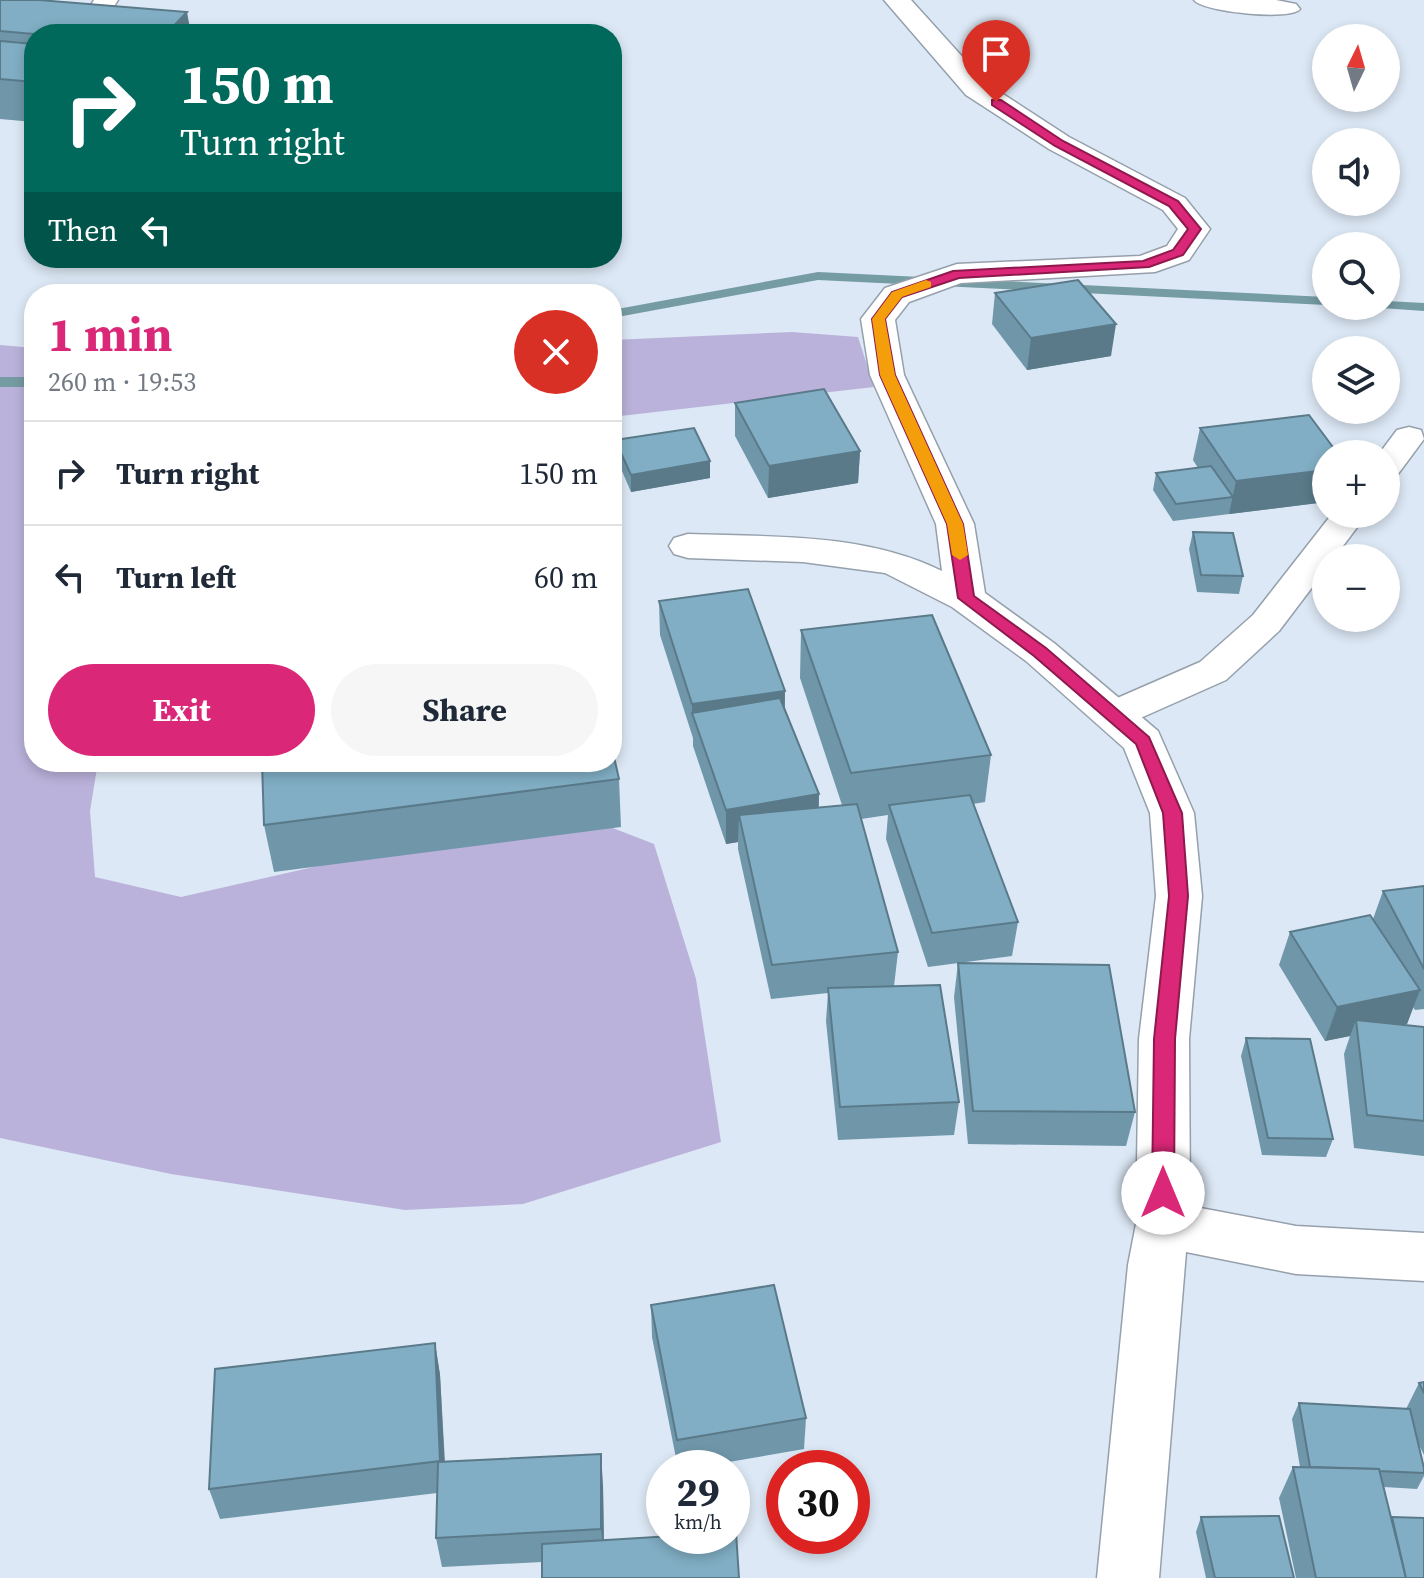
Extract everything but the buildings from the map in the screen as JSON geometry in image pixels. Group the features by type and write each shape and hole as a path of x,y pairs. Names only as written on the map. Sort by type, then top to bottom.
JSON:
{"street":[{"path":"897,0 976,89 1059,143 1174,204 1194,229 1178,253 1144,265 957,274 897,295 878,319 887,375 955,524 966,598"},
{"path":"1207,0 1287,9"},
{"path":"688,546 803,550 894,562 966,598 1040,652 1143,741 1172,813 1179,896 1164,1039 1163,1224 1156,1265 1128,1578"},
{"path":"1163,1224 1296,1250 1424,1257"}],"lane":[{"path":"92,24 106,0"},
{"path":"0,16 81,24"},
{"path":"1400,449 1409,437"},
{"path":"1113,715 1213,671 1266,623 1339,528"}],"shaded area":[{"path":"792,332 858,337 874,387 622,416 622,340"},
{"path":"0,345 24,347 24,772 96,772 90,811 95,877 181,897 515,821 605,825 654,844 696,979 721,1142 523,1204 405,1210 171,1174 0,1138"}],"waterway":[{"path":"622,312 818,276 1312,300"},
{"path":"1400,306 1424,307"},
{"path":"0,382 24,382"}],"slow traffic":[{"path":"926,284 897,295 878,319 887,375 955,524 960,555"}],"route":[{"path":"996,102 1059,143 1174,204 1194,229 1178,253 1144,265 957,274 897,295 878,319 887,375 955,524 966,598 1040,652 1143,741 1172,813 1179,896 1164,1039 1163,1193"}]}
